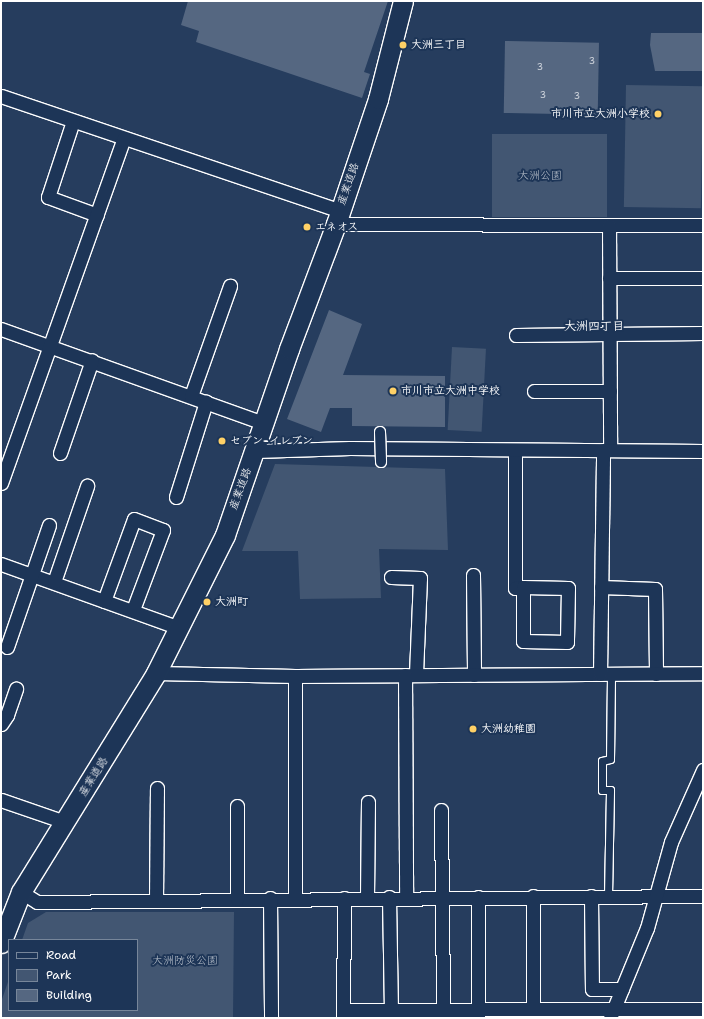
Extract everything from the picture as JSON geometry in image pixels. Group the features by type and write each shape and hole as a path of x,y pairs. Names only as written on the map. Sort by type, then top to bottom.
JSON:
{"main road":[{"name":"産業道路","path":"1,943 21,892 156,673 180,628 225,535 338,218 378,99 403,1"}],"street":[{"path":"1,96 124,138 338,218 609,225 703,225"},
{"path":"73,121 48,197 97,215"},
{"path":"2,478 124,138"},
{"path":"605,674 601,588 606,450 610,391 609,225"},
{"path":"609,278 703,278"},
{"path":"191,396 230,286"},
{"path":"1,329 50,347 92,360 264,423"},
{"path":"516,334 703,333"},
{"path":"60,452 92,360"},
{"path":"534,391 610,391"},
{"path":"176,497 206,402"},
{"path":"380,432 381,462"},
{"path":"255,451 350,448 703,451"},
{"path":"515,450 515,588 523,587 568,588 567,642 523,641 523,587"},
{"path":"54,582 87,486"},
{"path":"104,601 134,519 163,530 133,610"},
{"path":"7,647 49,525"},
{"path":"1,564 33,574 180,628"},
{"path":"473,575 474,674"},
{"path":"391,578 420,578 410,675 406,897"},
{"path":"601,588 655,589 656,674"},
{"path":"156,673 295,676 703,673"},
{"path":"295,676 295,898"},
{"path":"1,724 7,715 16,689"},
{"path":"612,1013 647,928 670,842 703,770"},
{"path":"156,900 157,788"},
{"path":"1,800 65,822"},
{"path":"367,897 368,802"},
{"path":"237,806 237,898"},
{"path":"441,810 444,897 443,1013"},
{"path":"21,892 37,902 237,898 656,895 703,896"},
{"path":"533,896 533,1008"},
{"path":"591,896 592,988 622,989"},
{"path":"389,897 391,1009"},
{"path":"478,897 478,1013"},
{"path":"270,898 270,1018"},
{"path":"344,898 343,1014 391,1009 443,1013 517,1013 533,1008 553,1013 701,1012"}],"lane":[{"path":"605,674 610,759 602,761 602,790 610,790 608,896"}],"green space":[{"path":"626,85 703,86 701,208 624,207"},
{"name":"大洲公園","path":"492,134 607,134 607,217 492,217"},
{"path":"452,347 486,349 482,432 448,430"},
{"path":"275,464 445,469 448,550 379,549 381,598 300,599 298,551 242,551"},
{"name":"大洲防災公園","path":"46,912 234,912 233,1018 1,1018 1,1002 8,982 8,1011 138,1011 138,939 22,939 28,923"}],"building":[{"path":"188,1 388,1 364,72 370,74 362,98 196,42 199,31 181,25"},
{"path":"651,33 703,33 703,71 655,71 650,45"},
{"path":"505,41 599,43 598,115 504,113"},
{"path":"329,310 362,324 343,375 445,376 445,427 352,426 352,408 330,408 321,432 287,419"}],"place":[{"name":"大洲三丁目","path":"403,45"},
{"name":"市川市立大洲小学校","path":"658,114"},
{"name":"エネオス","path":"307,227"},
{"name":"市川市立大洲中学校","path":"393,391"},
{"name":"セブン-イレブン","path":"222,441"},
{"name":"大洲町","path":"207,602"},
{"name":"大洲幼稚園","path":"473,729"}],"district":[{"name":"大洲四丁目","path":"594,327"}]}
